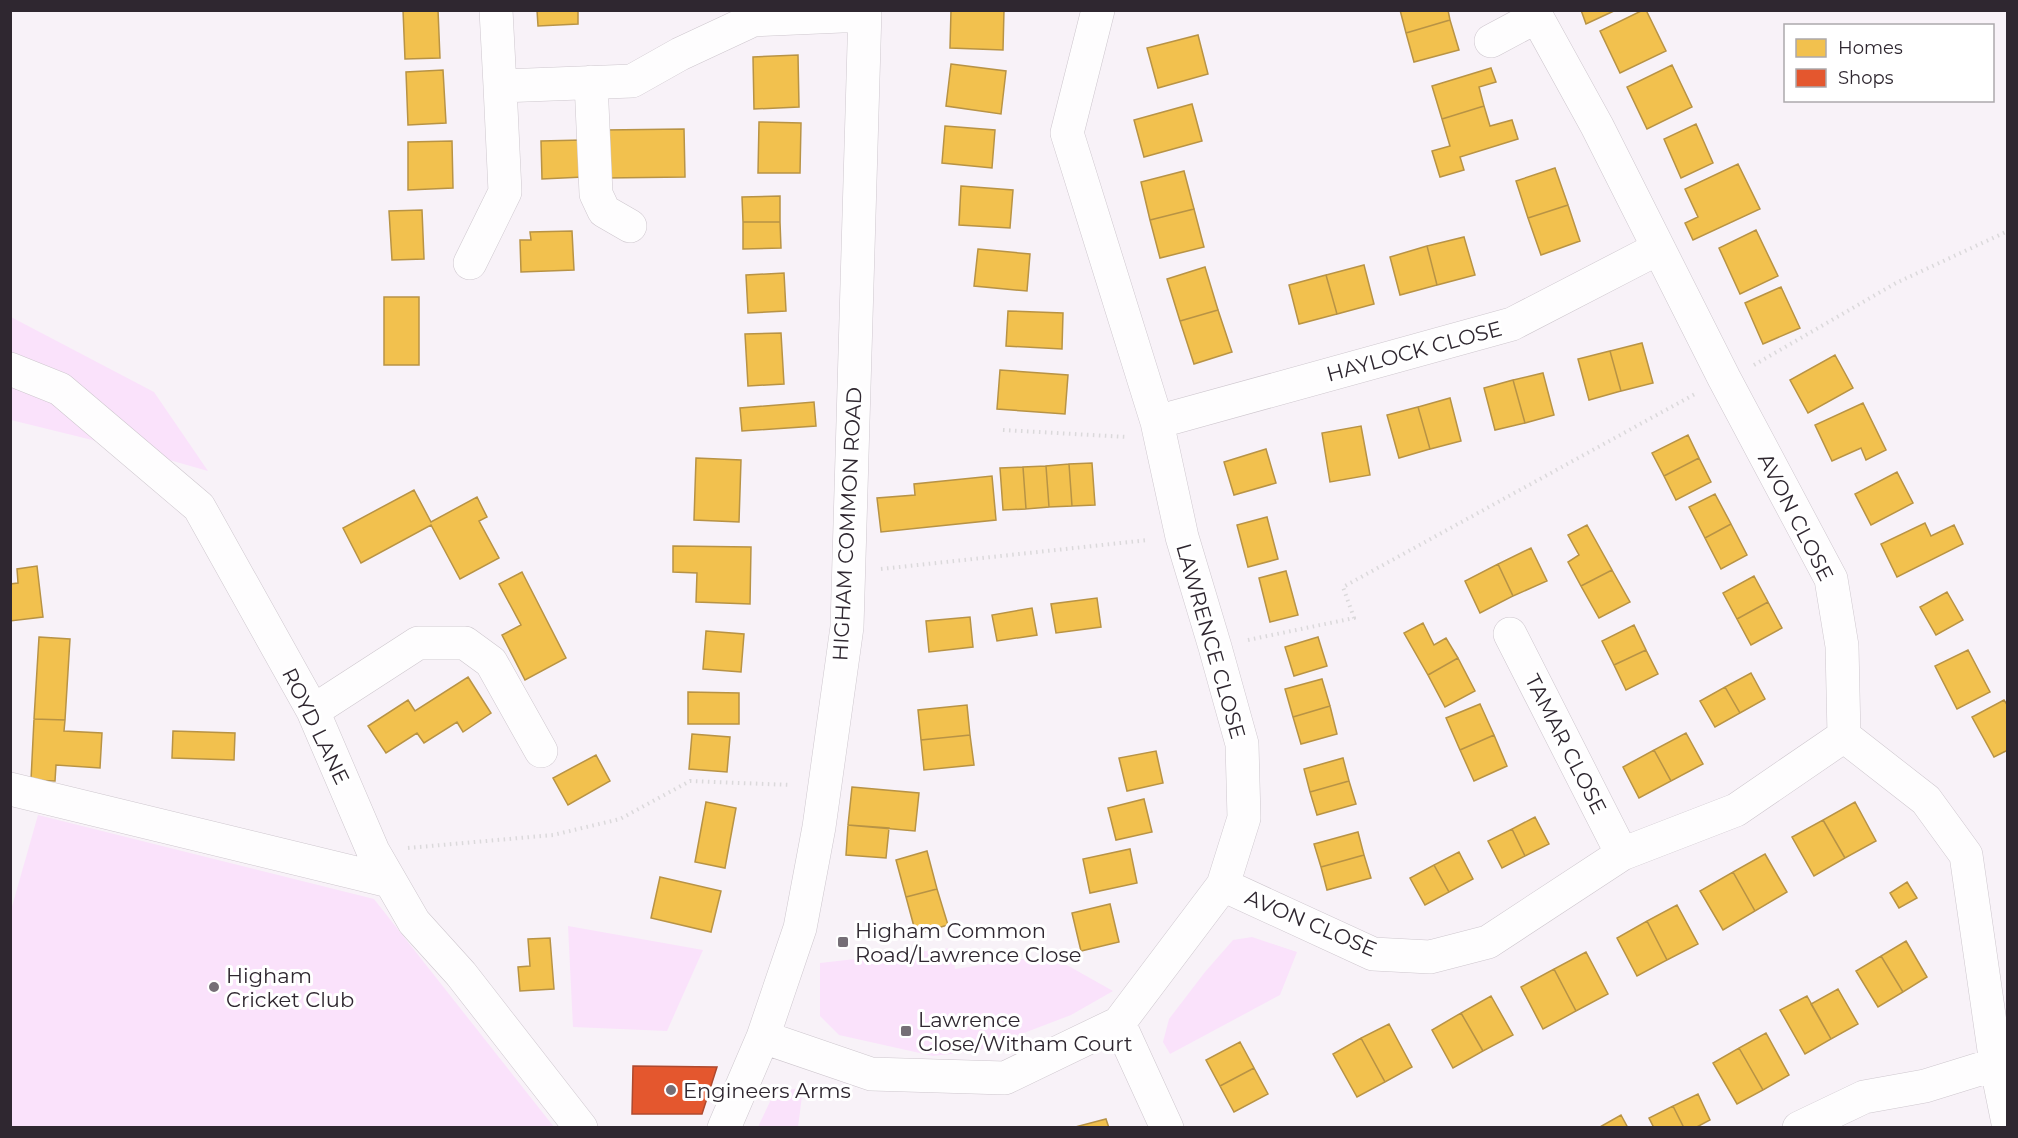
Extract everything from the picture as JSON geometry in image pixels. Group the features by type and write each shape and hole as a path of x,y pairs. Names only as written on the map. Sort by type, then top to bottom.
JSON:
{"street":[{"path":"470,263 505,192 496,10"},
{"name":"LAWRENCE CLOSE","path":"763,1037 871,1074 1005,1078 1119,1023 1223,885 1244,818 1242,744 1182,537 1159,430 1067,133 1098,10"},
{"path":"501,86 632,81 680,54 753,20 865,13"},
{"name":"HIGHAM COMMON ROAD","path":"724,1128 763,1037 800,928 824,786 847,627 865,13"},
{"name":"AVON CLOSE","path":"1223,885 1373,954 1430,957 1488,942 1622,854 1736,810 1844,736 1842,646 1831,579 1657,249 1597,126 1534,14 1491,41"},
{"path":"591,82 596,194 604,211 630,226"},
{"name":"HAYLOCK CLOSE","path":"1159,430 1512,324 1657,249"},
{"name":"ROYD LANE","path":"10,369 60,389 199,507 313,711 373,851 414,922 461,974 581,1128"},
{"name":"TAMAR CLOSE","path":"1510,634 1622,854"},
{"path":"313,711 418,644 465,644 491,662 541,751"},
{"path":"1844,736 1926,800 1966,855 1996,1064 2007,1123"},
{"path":"10,789 389,881"},
{"path":"1119,1023 1167,1128"},
{"path":"1799,1128 1864,1097 1925,1086 1996,1064"}],"path":[{"path":"1215,647 1354,618 1343,587 1725,380 1896,283 2007,231"},
{"path":"1003,430 1159,430"},
{"path":"848,573 1182,537"},
{"path":"373,851 553,836 620,819 690,781 824,786"}],"shaded area":[{"path":"11,317 154,392 208,471 11,420"},
{"name":"Higham Cricket Club","path":"38,815 374,899 554,1127 11,1127 11,910"},
{"path":"568,926 703,950 667,1031 573,1027"},
{"path":"1252,937 1297,952 1280,995 1170,1054 1163,1042 1169,1019 1233,940"},
{"path":"952,948 955,969 1049,955 1113,991 1071,1015 977,1051 933,1056 839,1035 820,1016 820,963"},
{"path":"803,1088 798,1127 758,1127 775,1091"}],"building: Homes":[{"path":"403,10 438,10 440,58 405,59"},
{"path":"537,10 578,10 578,24 538,26"},
{"path":"951,10 1004,10 1003,50 950,48"},
{"path":"1400,10 1448,10 1450,20 1406,33"},
{"path":"1581,10 1616,10 1586,24"},
{"path":"1646,10 1666,51 1620,73 1600,31"},
{"path":"1450,20 1459,50 1414,62 1406,33"},
{"path":"1198,35 1208,74 1158,88 1147,48"},
{"path":"798,55 799,107 754,109 753,57"},
{"path":"951,64 1006,71 1001,114 946,106"},
{"path":"1672,65 1692,107 1647,129 1627,87"},
{"path":"1491,68 1496,82 1479,87 1484,106 1442,119 1432,86"},
{"path":"443,70 446,123 408,125 406,72"},
{"path":"1192,104 1202,141 1144,157 1134,120"},
{"path":"1484,106 1490,126 1512,120 1518,139 1460,157 1464,170 1440,177 1432,151 1450,146 1442,119"},
{"path":"759,122 801,123 800,173 758,173"},
{"path":"1696,124 1713,163 1681,178 1664,139"},
{"path":"945,126 995,130 992,168 942,163"},
{"path":"684,129 685,177 606,178 605,130"},
{"path":"582,140 583,177 542,179 541,141"},
{"path":"452,141 453,188 408,190 408,142"},
{"path":"1738,164 1760,209 1693,240 1685,223 1698,217 1685,189"},
{"path":"1555,168 1568,205 1528,218 1516,181"},
{"path":"1184,171 1194,209 1150,220 1141,182"},
{"path":"961,186 1013,190 1010,228 959,225"},
{"path":"780,196 780,222 743,222 742,197"},
{"path":"1568,205 1580,241 1541,255 1528,218"},
{"path":"1194,209 1204,247 1160,258 1150,220"},
{"path":"422,210 424,259 392,260 389,211"},
{"path":"743,222 780,222 781,248 743,249"},
{"path":"1756,230 1778,276 1740,294 1719,248"},
{"path":"572,231 574,270 521,272 520,240 531,240 530,232"},
{"path":"1464,237 1475,275 1437,285 1427,246"},
{"path":"1427,246 1437,285 1400,295 1390,257"},
{"path":"978,249 1030,254 1027,291 974,286"},
{"path":"1364,265 1374,304 1337,314 1326,275"},
{"path":"1205,267 1218,310 1180,321 1167,279"},
{"path":"784,273 786,311 748,313 746,275"},
{"path":"1326,275 1337,314 1299,324 1289,285"},
{"path":"1781,287 1800,328 1763,344 1745,303"},
{"path":"384,297 419,297 419,365 384,365"},
{"path":"1218,310 1232,352 1194,364 1180,321"},
{"path":"1008,311 1063,313 1062,349 1006,346"},
{"path":"781,333 784,384 748,386 745,334"},
{"path":"1642,343 1653,383 1621,391 1610,351"},
{"path":"1610,351 1621,391 1589,400 1578,359"},
{"path":"1835,355 1853,388 1808,413 1790,380"},
{"path":"1000,370 1068,375 1065,414 997,409"},
{"path":"1543,373 1554,415 1525,423 1513,380"},
{"path":"1513,380 1525,423 1495,430 1484,388"},
{"path":"1450,398 1461,441 1430,449 1418,407"},
{"path":"814,402 816,426 742,431 740,408"},
{"path":"1863,403 1886,450 1866,460 1861,448 1832,461 1815,425"},
{"path":"1418,407 1430,449 1399,458 1387,415"},
{"path":"1361,426 1370,475 1330,482 1322,433"},
{"path":"1688,435 1699,458 1664,476 1652,453"},
{"path":"1266,449 1276,483 1234,495 1224,462"},
{"path":"696,458 741,460 739,522 694,520"},
{"path":"1699,458 1711,482 1676,500 1664,476"},
{"path":"1092,463 1095,505 1072,506 1069,464"},
{"path":"1069,464 1072,506 1049,507 1046,466"},
{"path":"1046,466 1049,507 1026,509 1023,467"},
{"path":"1023,467 1026,509 1003,510 1000,468"},
{"path":"1897,472 1913,503 1871,525 1855,494"},
{"path":"992,476 996,520 881,532 877,498 915,495 914,484"},
{"path":"414,490 431,522 477,497 487,517 479,521 499,558 460,579 431,525 361,563 343,528"},
{"path":"1715,494 1731,524 1705,538 1689,507"},
{"path":"1267,517 1278,559 1248,567 1237,525"},
{"path":"1925,523 1931,536 1954,525 1963,544 1897,577 1881,544"},
{"path":"1731,524 1747,555 1721,569 1705,538"},
{"path":"1587,525 1612,570 1581,586 1568,562 1579,555 1568,535"},
{"path":"673,546 751,547 750,604 696,602 697,573 673,572"},
{"path":"1531,548 1547,581 1513,596 1498,564"},
{"path":"1498,564 1513,596 1480,613 1465,581"},
{"path":"37,566 43,617 10,621 10,584 18,583 17,569"},
{"path":"1612,570 1630,602 1599,618 1581,586"},
{"path":"1286,571 1298,615 1270,622 1259,578"},
{"path":"522,572 566,658 525,680 502,635 521,625 499,584"},
{"path":"1754,576 1768,602 1737,619 1723,593"},
{"path":"1947,592 1963,620 1936,635 1920,607"},
{"path":"1097,598 1101,627 1056,633 1051,604"},
{"path":"1768,602 1782,628 1751,645 1737,619"},
{"path":"1032,608 1037,635 997,641 992,615"},
{"path":"970,617 973,647 929,652 926,621"},
{"path":"1423,623 1434,645 1446,638 1458,658 1428,675 1404,633"},
{"path":"1634,625 1646,650 1614,665 1602,641"},
{"path":"706,631 744,634 741,672 703,669"},
{"path":"39,637 70,639 65,720 34,719"},
{"path":"1318,637 1327,666 1294,676 1285,647"},
{"path":"1646,650 1658,674 1626,690 1614,665"},
{"path":"1968,650 1990,692 1957,709 1935,666"},
{"path":"1458,658 1475,691 1445,707 1428,675"},
{"path":"1751,673 1765,699 1740,713 1725,687"},
{"path":"468,677 491,713 463,732 457,722 424,743 417,733 386,753 368,726 408,700 415,711"},
{"path":"1322,679 1330,706 1293,717 1285,689"},
{"path":"1725,687 1740,713 1715,727 1700,701"},
{"path":"688,692 739,693 739,724 688,724"},
{"path":"2004,700 2008,706 2008,750 1994,757 1972,717"},
{"path":"1480,704 1494,735 1460,750 1446,718"},
{"path":"967,705 970,735 921,740 918,710"},
{"path":"1330,706 1337,734 1301,744 1293,717"},
{"path":"34,719 65,720 64,731 102,733 100,768 56,765 55,781 31,780"},
{"path":"173,731 235,733 234,760 172,758"},
{"path":"1686,733 1703,764 1671,781 1654,750"},
{"path":"692,734 730,737 727,772 689,769"},
{"path":"970,735 974,765 924,770 921,740"},
{"path":"1494,735 1507,766 1474,781 1460,750"},
{"path":"1654,750 1671,781 1639,798 1623,767"},
{"path":"1156,751 1163,783 1127,791 1119,758"},
{"path":"596,755 610,781 568,805 553,778"},
{"path":"1343,758 1349,781 1310,792 1304,769"},
{"path":"1349,781 1356,804 1317,815 1310,792"},
{"path":"852,787 919,793 915,831 848,825"},
{"path":"1144,799 1152,832 1116,840 1108,808"},
{"path":"706,802 736,808 725,868 695,862"},
{"path":"1855,802 1876,841 1845,858 1823,820"},
{"path":"1535,817 1549,844 1525,856 1512,829"},
{"path":"1823,820 1845,858 1814,876 1792,837"},
{"path":"848,825 889,828 886,858 846,855"},
{"path":"1512,829 1525,856 1502,868 1488,841"},
{"path":"1358,832 1364,855 1321,867 1314,844"},
{"path":"1130,849 1137,883 1090,893 1083,859"},
{"path":"927,851 937,889 906,897 896,860"},
{"path":"1459,852 1473,879 1449,892 1434,865"},
{"path":"1765,854 1787,892 1755,911 1733,872"},
{"path":"1364,855 1371,878 1327,890 1321,867"},
{"path":"1434,865 1449,892 1425,905 1410,878"},
{"path":"1733,872 1755,911 1723,930 1700,891"},
{"path":"660,877 721,891 711,932 651,918"},
{"path":"1907,882 1917,898 1899,908 1890,893"},
{"path":"937,889 948,925 916,934 906,897"},
{"path":"1110,904 1119,942 1081,951 1072,913"},
{"path":"1677,905 1698,944 1667,960 1647,921"},
{"path":"1647,921 1667,960 1637,976 1617,938"},
{"path":"550,938 554,989 520,991 518,967 530,966 528,939"},
{"path":"1906,941 1927,977 1903,992 1881,956"},
{"path":"1586,952 1608,994 1576,1011 1554,969"},
{"path":"1881,956 1903,992 1878,1007 1856,971"},
{"path":"1554,969 1576,1011 1543,1029 1521,987"},
{"path":"1838,989 1858,1024 1831,1039 1811,1004"},
{"path":"1491,996 1513,1035 1483,1051 1461,1013"},
{"path":"1807,996 1831,1039 1805,1054 1780,1010"},
{"path":"1461,1013 1483,1051 1453,1068 1432,1030"},
{"path":"1389,1024 1412,1067 1385,1082 1361,1038"},
{"path":"1766,1033 1789,1075 1763,1090 1739,1048"},
{"path":"1361,1038 1385,1082 1357,1097 1333,1054"},
{"path":"1240,1042 1254,1068 1220,1086 1206,1060"},
{"path":"1739,1048 1763,1090 1737,1104 1713,1063"},
{"path":"1254,1068 1268,1094 1234,1112 1220,1086"},
{"path":"1698,1094 1710,1120 1695,1128 1684,1128 1673,1106"},
{"path":"1673,1106 1684,1128 1654,1128 1649,1118"},
{"path":"1621,1115 1628,1128 1598,1128"},
{"path":"1106,1119 1109,1128 1075,1128 1075,1127"}],"building: Shops":[{"name":"Engineers Arms","path":"633,1066 717,1067 702,1114 632,1114"}],"place":[{"name":"Higham Common Road/Lawrence Close","path":"843,942"},
{"name":"Higham Cricket Club","path":"214,987"},
{"name":"Lawrence Close/Witham Court","path":"906,1031"},
{"name":"Engineers Arms","path":"671,1090"}]}
